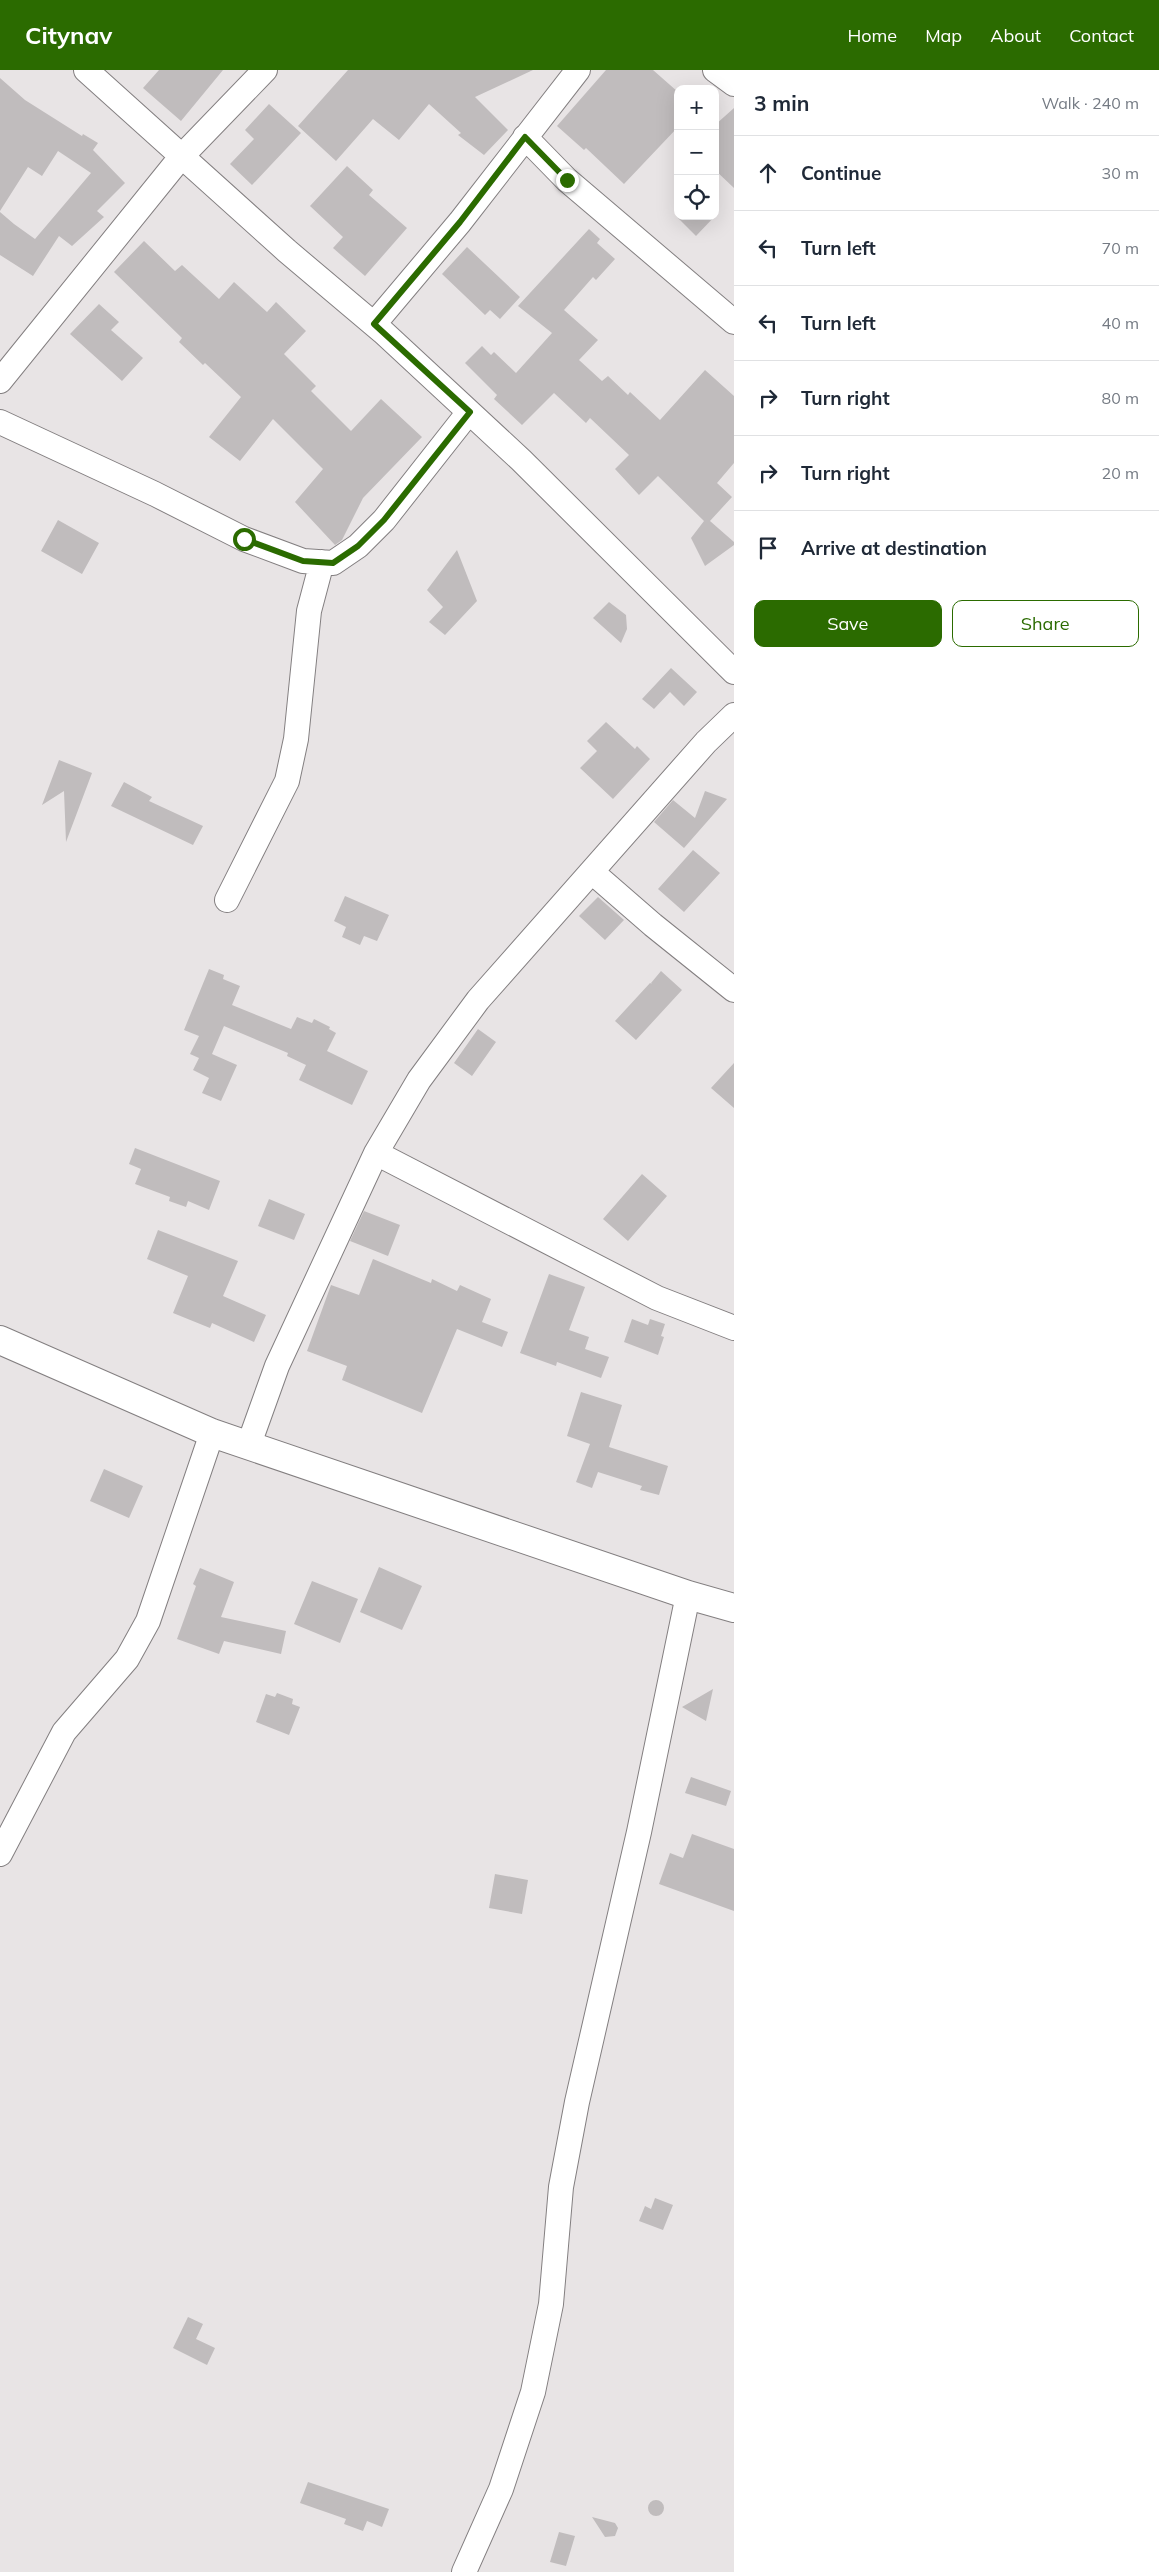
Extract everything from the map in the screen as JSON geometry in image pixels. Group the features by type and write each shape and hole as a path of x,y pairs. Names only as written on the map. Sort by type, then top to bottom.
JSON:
{"highway":[{"path":"0,1340 212,1433 249,1444 688,1595 734,1608"}],"street":[{"path":"86,70 181,157 374,324 470,412 636,573 734,672"},
{"path":"0,381 181,157 264,70"},
{"path":"374,324 460,222 578,70"},
{"path":"715,70 734,84"},
{"path":"525,137 567,180 734,322"},
{"path":"0,422 156,494 244,539 303,561 333,563 352,550 384,520 470,412"},
{"path":"227,900 287,782 296,738 309,611 322,562"},
{"path":"249,1444 277,1366 376,1153 419,1080 478,1000 706,742 734,715"},
{"path":"592,872 653,925 734,990"},
{"path":"376,1153 657,1298 734,1328"},
{"path":"0,1854 64,1732 127,1659 148,1621 212,1433"},
{"path":"464,2572 501,2489 534,2392 551,2304 561,2187 577,2102 639,1832 688,1595"}],"building":[{"path":"159,70 223,70 181,121 143,88"},
{"path":"348,70 533,70 475,97 508,130 484,155 458,135 461,133 429,104 399,140 373,119 336,161 298,126"},
{"path":"606,70 653,70 674,88 674,131 624,184 586,148 584,150 557,126"},
{"path":"0,78 25,100 82,136 83,134 98,143 93,150 125,183 97,211 104,217 72,246 59,236 33,276 0,255 0,212 35,239 91,173 58,151 42,176 28,167 0,211"},
{"path":"269,104 301,133 252,185 230,164 254,139 245,130"},
{"path":"734,108 734,188 719,174 719,121"},
{"path":"347,166 373,190 369,195 407,228 365,276 333,248 343,237 310,206"},
{"path":"680,220 711,220 696,236"},
{"path":"589,229 600,239 597,243 615,259 596,280 593,277 564,310 598,340 579,360 602,381 608,376 628,395 630,392 660,420 705,370 734,396 734,463 717,483 732,497 710,521 734,542 734,545 705,566 691,538 704,521 658,476 639,495 615,469 629,455 590,418 586,423 554,393 522,425 494,399 497,395 465,363 482,346 491,355 494,352 516,373 552,333 518,306"},
{"path":"144,241 175,271 182,265 219,299 234,282 267,312 276,302 306,331 284,354 316,386 311,391 351,431 381,399 422,437 363,498 342,540 335,545 295,502 323,469 273,419 240,461 209,437 241,397 205,363 203,365 179,342 182,338 114,272"},
{"path":"467,247 520,297 500,319 490,310 485,315 442,274"},
{"path":"99,304 119,322 111,330 143,358 122,381 70,334"},
{"path":"58,520 99,543 82,574 41,551"},
{"path":"457,550 477,601 445,635 429,622 443,607 427,590"},
{"path":"609,602 626,615 627,629 621,643 593,618"},
{"path":"671,668 697,692 684,706 670,692 654,709 642,699"},
{"path":"606,722 635,749 637,746 650,759 613,799 580,768 597,751 587,741"},
{"path":"59,760 92,773 66,842 64,791 42,805"},
{"path":"124,782 152,797 149,801 203,826 193,845 111,806"},
{"path":"705,791 727,799 684,848 654,822 673,800 695,818"},
{"path":"693,850 720,873 684,912 658,889"},
{"path":"345,896 389,915 377,941 364,936 360,945 342,937 346,927 334,921"},
{"path":"598,897 624,920 605,940 579,916"},
{"path":"209,969 224,975 223,979 240,986 232,1005 291,1029 297,1017 312,1023 314,1019 330,1027 329,1029 336,1033 327,1051 368,1071 352,1105 299,1080 306,1065 287,1056 288,1053 224,1026 212,1054 237,1065 221,1101 202,1093 209,1078 193,1070 199,1058 190,1054 199,1036 184,1030"},
{"path":"661,971 682,990 636,1040 615,1021 650,983 652,984"},
{"path":"478,1029 496,1042 472,1076 454,1063"},
{"path":"734,1063 734,1108 711,1088"},
{"path":"135,1148 220,1181 209,1210 188,1201 186,1207 169,1201 170,1197 135,1184 141,1169 129,1164"},
{"path":"642,1174 667,1196 628,1241 603,1219"},
{"path":"269,1199 305,1214 294,1240 258,1226"},
{"path":"364,1211 400,1225 388,1256 350,1241"},
{"path":"158,1230 238,1261 223,1296 266,1315 254,1342 212,1323 210,1328 173,1313 188,1276 147,1259"},
{"path":"373,1259 431,1283 432,1279 457,1291 460,1285 491,1299 482,1322 508,1332 502,1347 457,1329 422,1413 342,1380 347,1366 307,1351 331,1285 359,1295"},
{"path":"549,1274 585,1287 569,1330 589,1337 585,1349 609,1357 601,1378 557,1362 556,1366 520,1353"},
{"path":"632,1319 648,1325 650,1319 665,1324 661,1336 664,1337 658,1355 624,1342"},
{"path":"581,1392 622,1405 609,1447 668,1466 659,1495 640,1490 642,1486 598,1472 592,1488 576,1482 590,1444 567,1436"},
{"path":"104,1469 143,1486 129,1518 90,1501"},
{"path":"379,1567 422,1586 402,1630 360,1612"},
{"path":"200,1568 234,1582 221,1617 286,1631 281,1654 224,1641 219,1654 177,1639 196,1586 193,1584"},
{"path":"312,1581 358,1599 340,1643 294,1624"},
{"path":"713,1689 706,1721 682,1707"},
{"path":"277,1693 293,1699 292,1704 300,1707 289,1735 256,1722 266,1694 275,1697"},
{"path":"691,1777 731,1791 726,1806 685,1793"},
{"path":"692,1834 734,1849 734,1911 659,1884 670,1853 683,1858"},
{"path":"495,1874 528,1880 522,1914 489,1908"},
{"path":"655,2198 673,2205 663,2230 639,2221 645,2206 651,2209"},
{"path":"188,2317 203,2324 196,2339 215,2348 207,2365 173,2348"},
{"path":"308,2482 389,2509 382,2527 367,2521 363,2531 344,2524 346,2519 300,2503"},
{"path":"653,2500 659,2500 664,2505 662,2514 653,2516 648,2511 648,2505"},
{"path":"592,2517 615,2523 618,2528 615,2536 605,2537"},
{"path":"559,2532 575,2536 566,2566 550,2562"}],"route":[{"path":"244,539 303,561 333,563 358,546 384,520 425,466 470,412 374,324 460,222 525,137 567,180"}]}
